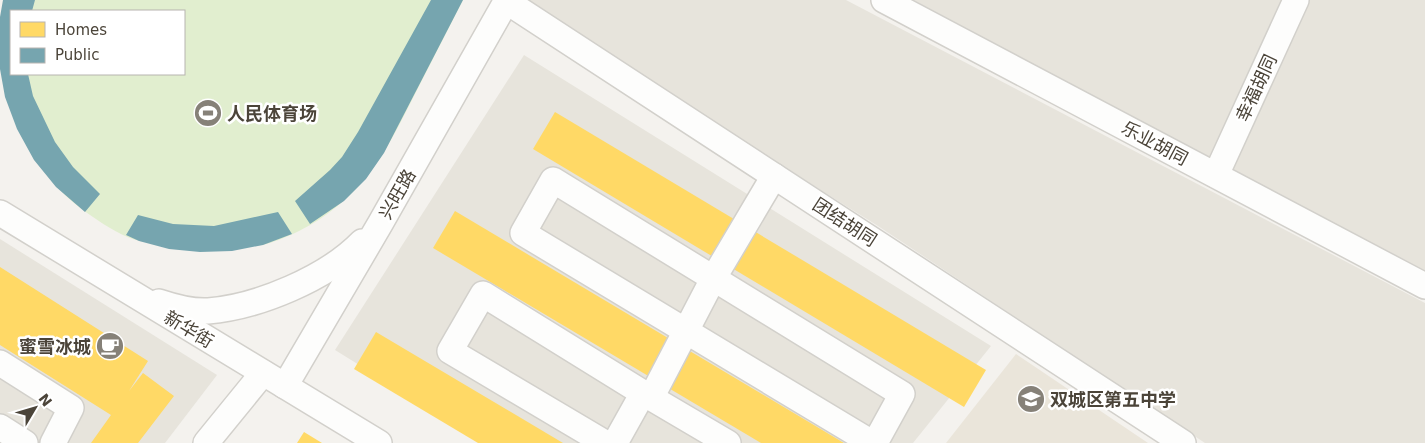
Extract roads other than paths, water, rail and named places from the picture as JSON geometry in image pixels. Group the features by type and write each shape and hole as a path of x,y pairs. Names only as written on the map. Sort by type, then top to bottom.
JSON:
{"street":[{"name":"团结胡同","path":"507,0 1183,443"},
{"name":"兴旺路","path":"284,386 380,224 507,0"},
{"name":"乐业胡同","path":"884,0 1425,286"},
{"name":"幸福胡同","path":"1216,175 1296,0"},
{"path":"615,443 647,396 686,332 713,279 774,176"},
{"path":"553,180 713,279 902,394 874,443 522,233 553,180"},
{"name":"新华街","path":"0,213 379,443"},
{"path":"131,294 179,308 206,311 268,298 334,265 358,246 380,224"},
{"path":"605,443 450,351 483,294 647,396 728,443"},
{"path":"0,363 71,408 53,443"},
{"path":"206,443 262,373"},
{"path":"0,427 25,443"}],"place":[{"name":"人民体育场","path":"208,113"},
{"name":"蜜雪冰城","path":"110,346"},
{"name":"双城区第五中学","path":"1031,399"}]}
